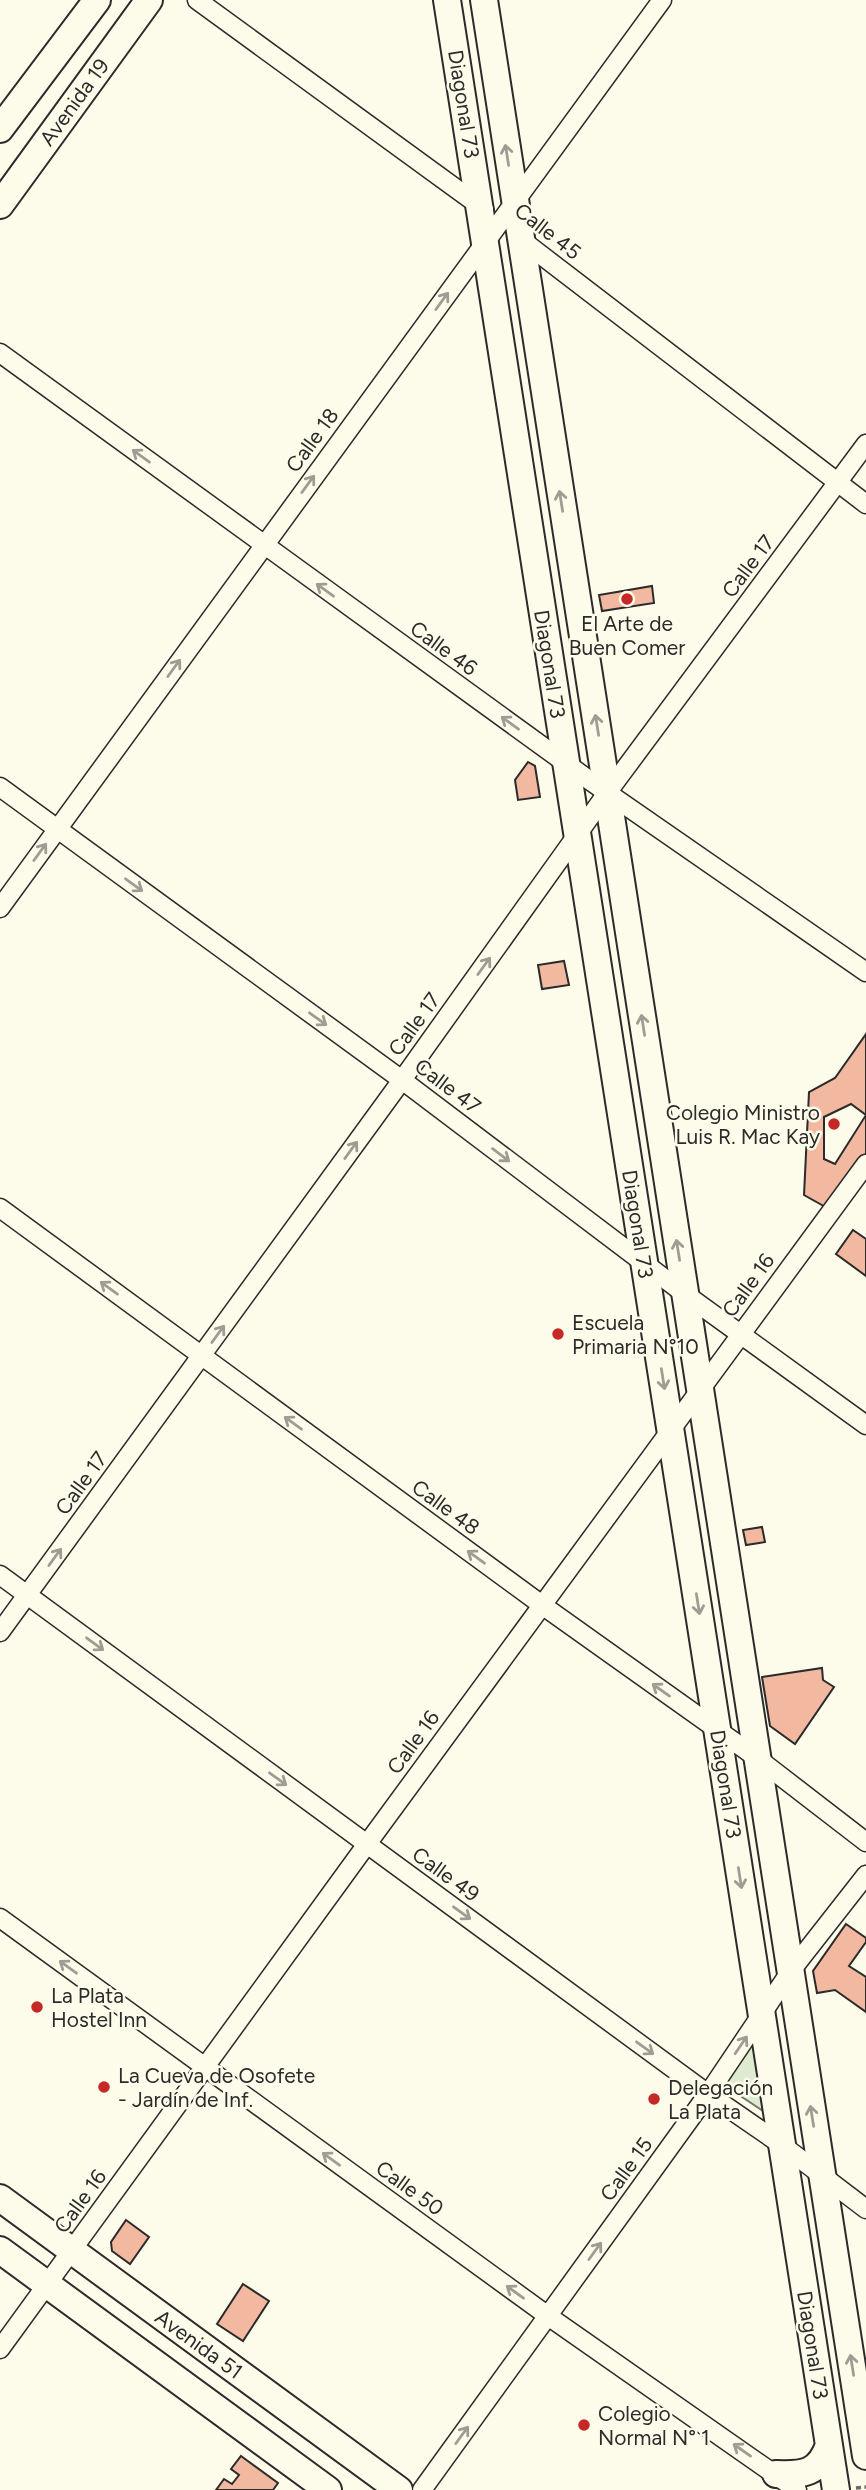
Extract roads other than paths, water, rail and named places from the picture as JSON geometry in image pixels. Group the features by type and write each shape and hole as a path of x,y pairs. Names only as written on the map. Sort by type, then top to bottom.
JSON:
{"main road":[{"name":"Avenida 19","path":"0,129 97,0"},
{"name":"Avenida 19","path":"0,205 149,0"},
{"name":"Diagonal 73","path":"447,0 494,218 576,838 836,2490"},
{"name":"Diagonal 73","path":"484,0 494,218 520,239 866,2456"},
{"name":"Avenida 51","path":"0,2198 399,2490"},
{"name":"Avenida 51","path":"0,2250 328,2490"},
{"path":"776,2474 800,2475 810,2471 825,2455 828,2445"}],"street":[{"path":"197,0 494,218"},
{"name":"Calle 18","path":"0,908 263,546 494,218 662,0"},
{"name":"Calle 45","path":"520,239 866,504"},
{"name":"Calle 46","path":"0,353 565,763 866,972"},
{"name":"Calle 17","path":"0,1632 402,1080 607,793 866,444"},
{"name":"Calle 47","path":"0,787 402,1080 685,1294 866,1425"},
{"name":"Calle 16","path":"0,2349 866,1164"},
{"name":"Calle 48","path":"0,1209 542,1605 757,1758 866,1842"},
{"name":"Calle 49","path":"0,1575 866,2209"},
{"name":"Calle 15","path":"422,2490 708,2094 790,1972 866,1875"},
{"name":"Calle 50","path":"0,1918 548,2316 797,2490"}],"place":[{"name":"El Arte de Buen Comer","path":"627,599"},
{"name":"Colegio Ministro Luis R. Mac Kay","path":"834,1124"},
{"name":"Escuela Primaria N°10","path":"558,1334"},
{"name":"La Plata Hostel Inn","path":"37,2007"},
{"name":"La Cueva de Osofete - Jardín de Inf.","path":"104,2087"},
{"name":"Delegación La Plata","path":"654,2099"},
{"name":"Colegio Normal N° 1","path":"584,2425"}]}
